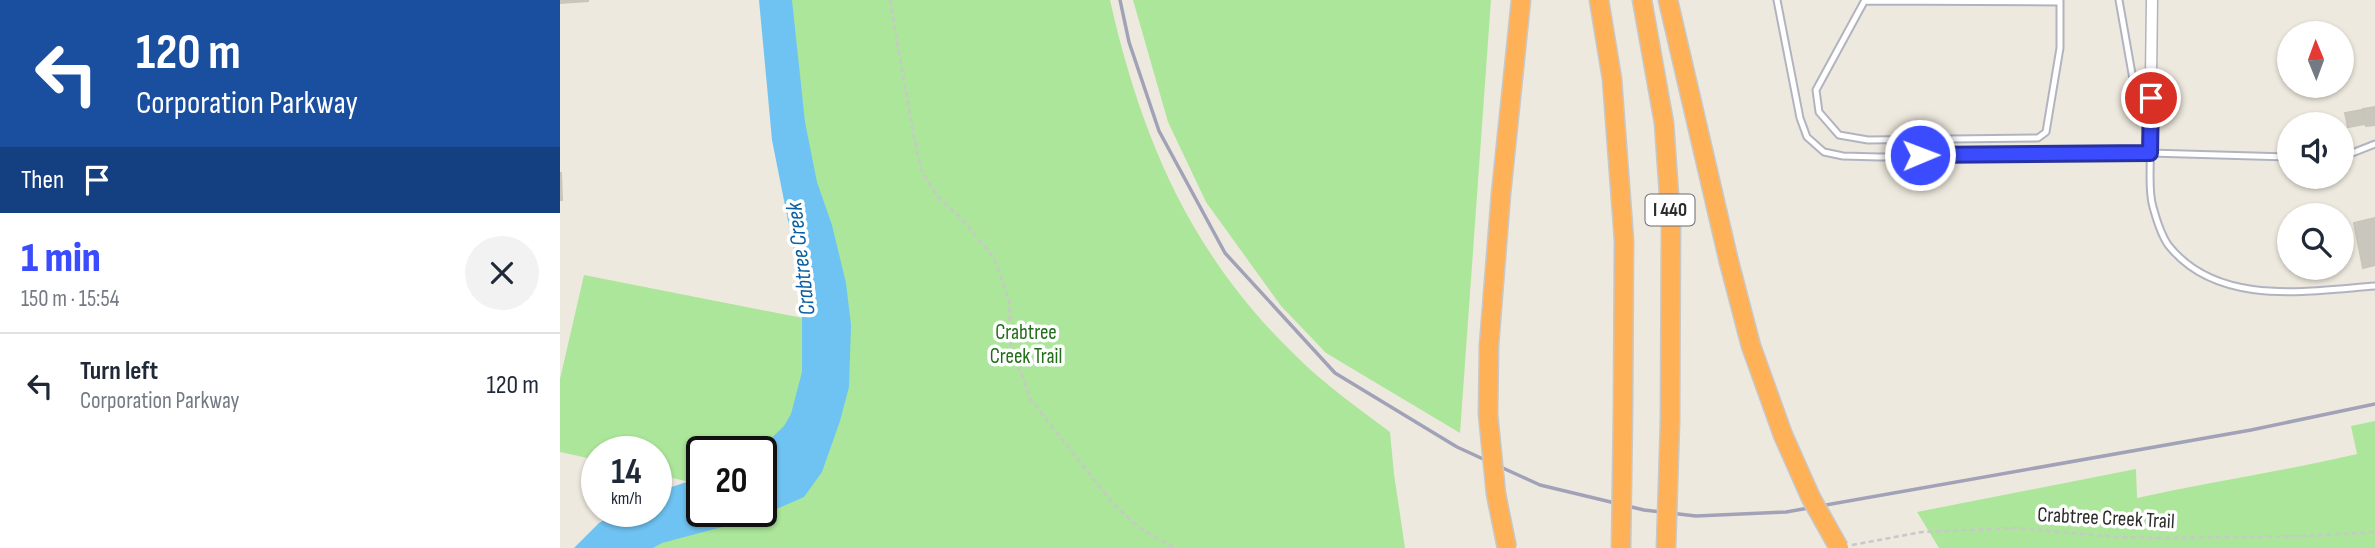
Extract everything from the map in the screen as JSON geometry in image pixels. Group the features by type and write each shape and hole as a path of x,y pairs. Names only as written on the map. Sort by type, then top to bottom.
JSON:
{"highway":[{"path":"1507,548 1496,494 1488,414 1489,345 1500,194 1521,0"},
{"name":"I 440","path":"1599,0 1612,79 1624,240 1621,548"},
{"name":"I 440","path":"1642,0 1664,123 1671,222 1666,548"},
{"path":"1668,0 1751,346 1783,435 1811,498 1844,547"}],"street":[{"path":"2150,153 2152,0"}],"lane":[{"path":"1777,0 1800,118 1807,137 1824,152 1843,156 1879,157 2150,153 2277,157"},
{"path":"2119,0 2134,85 2151,98"},
{"path":"1865,1 2060,1 2060,48 2046,132 2038,138 1868,140 1839,135 1819,112 1816,90 1865,1"},
{"path":"2354,152 2375,144"},
{"path":"2150,153 2152,204 2167,244 2189,266 2219,282 2257,292 2375,286"}],"path":[{"path":"890,0 921,169 937,196 959,216 994,258 1009,300 1011,346 1031,400 1114,505 1142,529 1175,548"},
{"name":"Crabtree Creek Trail","path":"1844,547 1922,532 2017,528 2073,531 2115,537 2167,538 2375,532"}],"green space":[{"name":"Crabtree Creek Trail","path":"786,0 1110,0 1137,100 1175,192 1199,235 1258,317 1306,366 1390,432 1405,548 593,548 629,527 672,527 672,511 686,511 686,527 777,527 777,436 686,436 686,481 672,478 672,436 581,436 581,457 560,452 560,379 584,275 823,322"},
{"path":"1133,0 1491,0 1460,433 1326,353 1281,306 1206,202 1168,122"},
{"path":"2375,421 2375,548 1939,548 1917,512 2136,469 2137,498 2302,466 2357,454 2351,426"}],"water":[{"name":"Crabtree Creek","path":"759,0 792,0 805,122 817,182 832,225 846,283 851,325 849,387 822,472 804,497 777,509 777,436 774,436 791,414 802,372 802,291 772,140"},
{"path":"686,482 686,527 722,527 662,543 653,548 574,548 595,527 672,527 672,487"}],"building":[{"path":"560,0 588,0 588,1 560,3"},
{"path":"2375,107 2375,125 2366,126 2363,109"},
{"path":"2362,110 2365,124 2354,126 2354,112 2351,112"},
{"path":"561,173 562,200 560,200"},
{"path":"2375,218 2375,265 2363,268 2354,223"}],"railway":[{"path":"1120,0 1129,42 1159,131 1225,253 1335,373 1457,447 1540,485 1644,510 1696,516 1786,512 2251,430 2375,404"}],"route":[{"path":"1920,155 2150,153 2151,98"}]}
